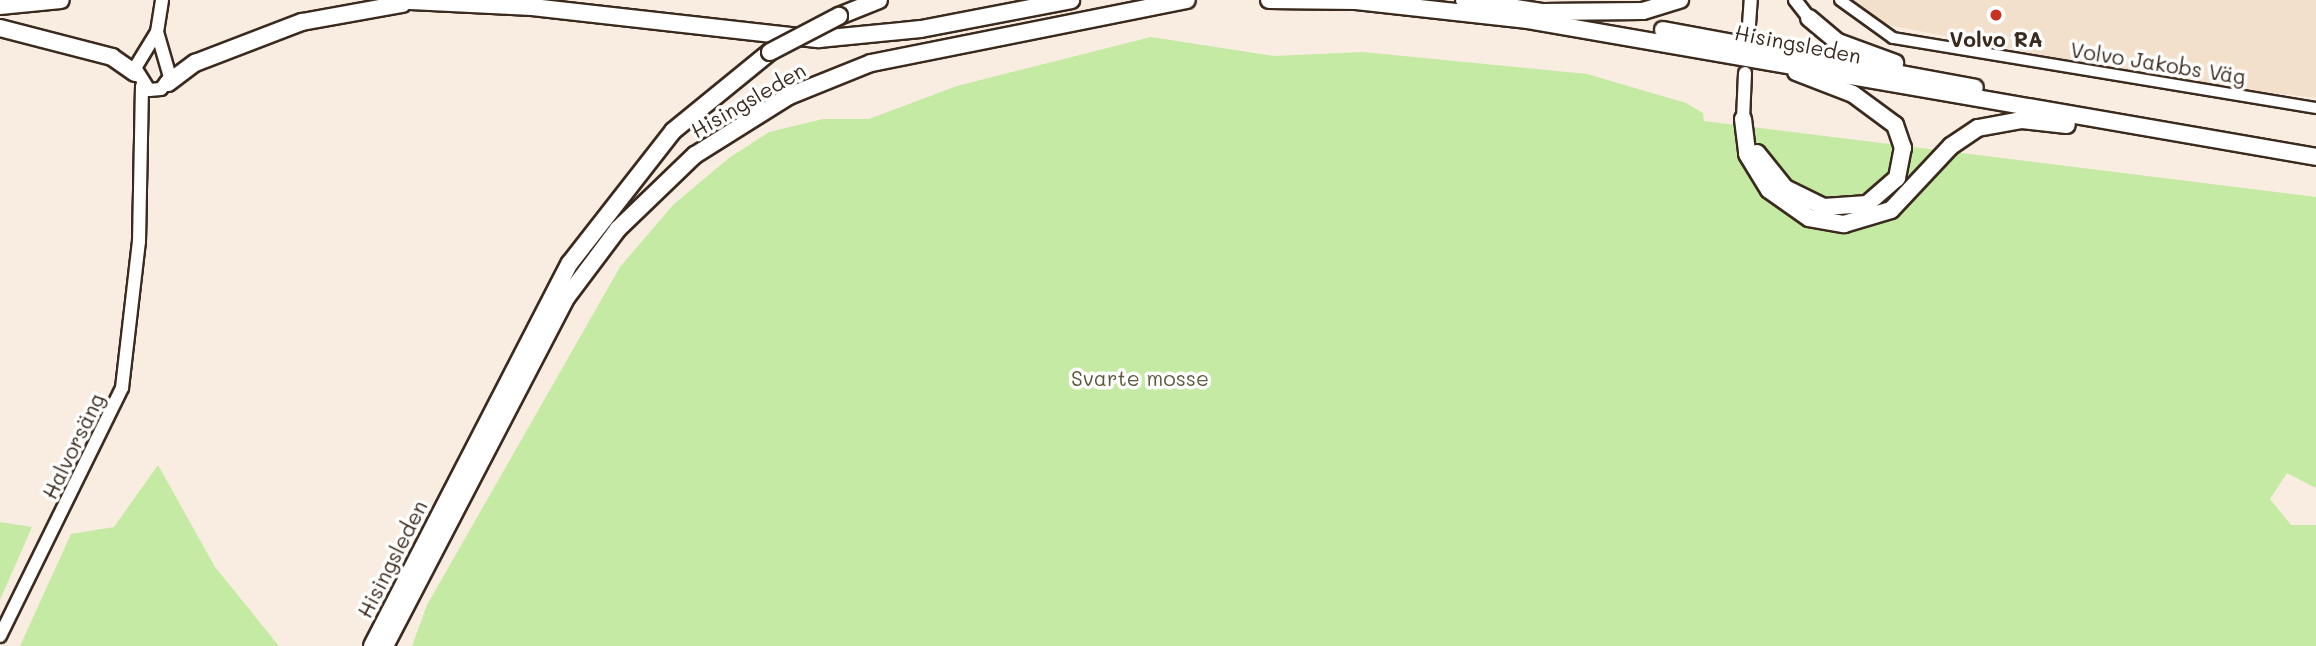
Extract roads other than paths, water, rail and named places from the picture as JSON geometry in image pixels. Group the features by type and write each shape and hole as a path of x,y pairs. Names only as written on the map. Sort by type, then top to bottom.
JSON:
{"highway":[{"path":"0,6 61,0"},
{"path":"390,0 819,39 921,29 1071,0"},
{"path":"516,0 822,28 936,18 1034,0"},
{"name":"Hisingsleden","path":"372,646 570,263 673,131 770,52 839,16 880,0"},
{"name":"Hisingsleden","path":"385,646 567,297 618,229 695,155 789,96 871,63 1187,0"},
{"name":"Hisingsleden","path":"1269,0 1352,1 1528,20 1761,58 2154,133 2316,156"},
{"name":"Hisingsleden","path":"1464,0 2316,147"},
{"path":"1542,12 1643,11 1680,0"},
{"path":"165,86 195,63 302,22 425,2"},
{"path":"1809,18 1858,51 1974,88"},
{"path":"0,28 112,57 138,79"},
{"path":"1743,119 1764,167 1810,202 1834,208 1867,204 1891,188 1900,172 1900,135 1879,109 1761,58"},
{"path":"1743,119 1746,154 1769,190 1798,212 1844,224 1891,210 1955,142 1991,124 2022,120 2143,138 2154,133"}],"street":[{"name":"Halvorsäng","path":"0,636 122,388 132,335 146,134 138,79 157,32 162,0"},
{"path":"1748,39 1751,0"},
{"path":"1795,0 1809,18"},
{"name":"Volvo Jakobs Väg","path":"1839,0 1893,38 2316,108"},
{"name":"Halvorsäng","path":"146,134 170,66 157,32"},
{"path":"1743,119 1745,73"},
{"path":"138,79 165,86"}],"place":[{"name":"Volvo RA","path":"1996,15"}],"park label":[{"name":"Svarte mosse","path":"1140,378"}]}
